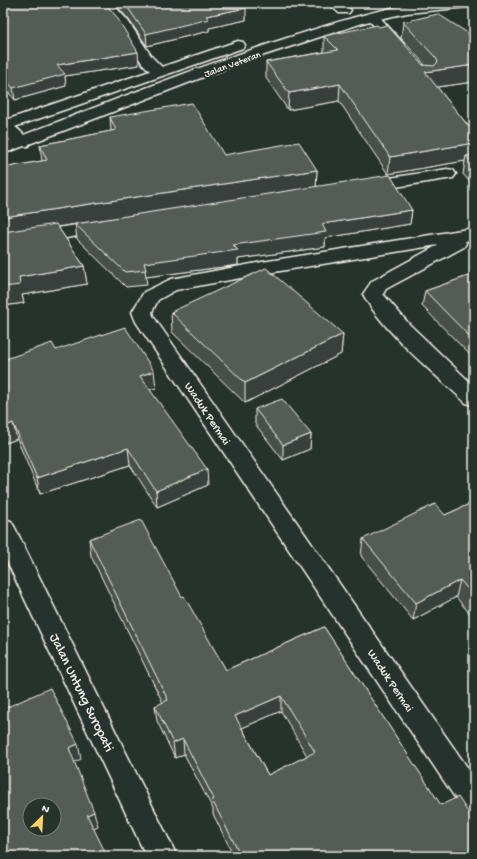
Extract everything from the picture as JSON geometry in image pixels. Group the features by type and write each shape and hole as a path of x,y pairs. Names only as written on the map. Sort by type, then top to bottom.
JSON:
{"main road":[{"path":"104,3 123,24 147,60 158,71"},
{"name":"Jalan Veteran","path":"3,126 339,6 375,10 408,10 468,3"},
{"name":"Jalan Veteran","path":"3,149 235,60 375,10"},
{"path":"3,126 22,142"},
{"path":"346,190 447,174"},
{"path":"3,243 120,224"},
{"path":"473,234 383,282 376,288 373,294 375,300 398,326 474,398"},
{"name":"Waduk Permai","path":"473,234 270,266 171,285 151,296 142,312 143,317 474,801"},
{"name":"Jalan Untung Suropati","path":"3,528 162,856"}],"lane":[{"path":"375,10 407,55"}],"building":[{"path":"3,3 105,3 116,16 138,52 57,65 65,74 13,88 7,81 3,83"},
{"path":"124,3 241,3 246,8 206,16 209,19 146,34"},
{"path":"438,14 474,37 474,65 425,72 474,133 474,143 390,157 340,84 289,93 266,62 338,50 324,36 377,25 379,27 387,25 423,65 434,66 438,62 436,58 403,22"},
{"path":"192,103 224,155 299,142 317,170 3,217 3,168 47,160 40,145 116,130 110,117"},
{"path":"474,155 474,165 466,156"},
{"path":"390,175 412,210 322,224 326,232 233,245 238,250 144,263 146,270 125,272 75,224"},
{"path":"56,224 84,266 19,277 20,285 3,287 3,232"},
{"path":"266,268 343,334 245,383 171,312"},
{"path":"474,274 474,341 425,291"},
{"path":"125,327 154,371 140,376 207,469 156,491 128,448 37,478 13,423 3,427 3,360 52,343 56,350"},
{"path":"282,399 311,434 283,445 255,409"},
{"path":"474,502 474,596 460,580 416,603 363,539 435,504 445,515"},
{"path":"141,520 182,597 184,596 226,670 324,627 441,805 458,797 474,821 474,856 241,856 183,739 173,743 155,706 168,700 89,539","holes":["281,696 315,752 268,775 235,716"]},
{"path":"50,688 78,744 69,748 94,812 87,815 107,856 3,856 3,709"}]}
